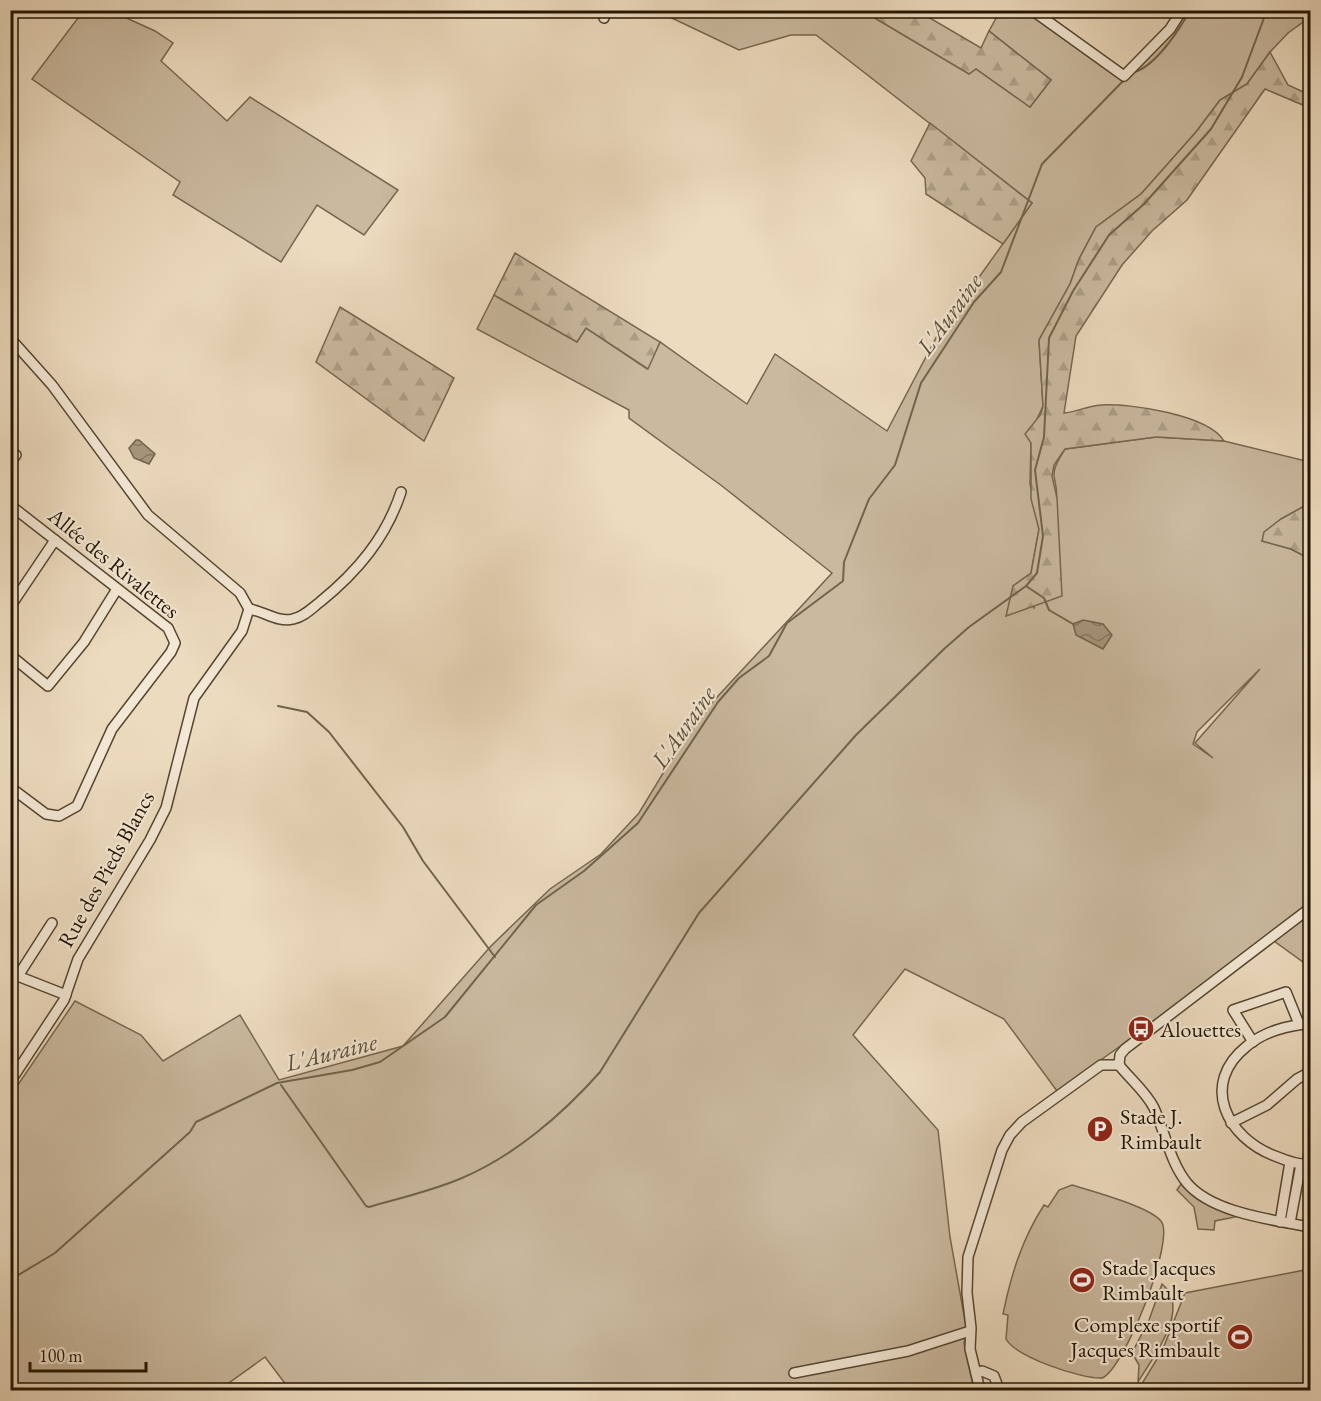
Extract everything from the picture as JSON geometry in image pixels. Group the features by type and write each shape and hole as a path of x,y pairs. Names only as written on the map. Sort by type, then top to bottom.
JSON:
{"street":[{"path":"1032,10 1124,76 1170,29 1182,10"},
{"path":"10,338 52,385 148,515 240,593 249,609 286,620 305,614 335,590 368,556 391,518 401,492"},
{"path":"10,451 16,455 10,462"},
{"name":"Allée des Rivalettes","path":"10,505 168,628 175,643 171,652 112,729 77,806 59,816 46,814 10,787"},
{"path":"10,607 55,540"},
{"path":"10,655 48,686 84,642 117,589"},
{"name":"Rue des Pieds Blancs","path":"10,1082 66,995 78,959 166,808 194,698 242,631 249,609"},
{"path":"1311,908 1125,1049 1120,1055 1119,1065 1153,1105 1179,1170 1192,1188 1218,1203 1285,1223 1311,1227"},
{"path":"52,923 14,975 66,995"},
{"path":"1253,1042 1233,1010 1286,992 1299,1024"},
{"path":"1306,1165 1290,1162 1249,1143 1231,1123 1224,1110 1224,1080 1236,1056 1253,1042 1272,1031 1311,1023"},
{"path":"980,1390 970,1349 968,1257 985,1197 1010,1135 1022,1122 1101,1065 1119,1065"},
{"path":"1231,1123 1267,1105 1297,1079 1311,1072"},
{"path":"1285,1223 1311,1147"},
{"path":"1285,1223 1290,1162"},
{"path":"794,1373 908,1351 970,1331"},
{"path":"976,1373 982,1371 994,1376 998,1384 996,1390"}],"green space":[{"path":"84,10 111,11 155,31 173,43 161,61 227,121 250,97 398,190 364,235 317,205 281,262 173,195 180,182 32,79"},
{"path":"657,11 863,11 968,73 976,69 1030,107 1051,80 989,31 1000,11 1032,11 1124,76 1182,11 1310,11 1310,17 1288,33 1270,52 1247,84 1220,100 1196,132 1141,194 1096,227 1079,259 1070,284 1039,340 1043,406 1031,443 1030,484 1039,529 1031,573 1013,586 1034,608 1056,502 1055,467 1065,449 1156,437 1224,441 1310,462 1310,503 1281,519 1262,541 1291,549 1310,559 1310,967 1271,939 1057,1091 1004,1019 905,969 853,1035 938,1130 950,1237 967,1332 964,1343 974,1390 290,1390 265,1357 219,1390 11,1390 11,1095 75,1001 141,1035 163,1061 240,1015 279,1080 403,1046 491,946 550,889 601,854 639,813 694,722 832,573 722,486 629,418 629,410 477,329 494,295 577,342 586,328 647,369 660,342 747,404 775,354 887,431 937,336 1032,203 816,35 791,35 739,50","holes":["1260,669 1195,743 1213,758 1193,744 1197,732"]},
{"path":"863,11 918,11 981,48 989,31 1051,80 1030,107 976,69 969,74"},
{"path":"1270,52 1288,85 1310,95 1310,108 1265,89 1187,200 1152,231 1122,265 1076,336 1064,413 1101,405 1130,406 1168,412 1203,424 1216,432 1224,441 1156,437 1065,449 1054,465 1052,476 1057,498 1062,596 1006,616 1013,586 1031,573 1039,529 1031,499 1031,443 1025,434 1041,414 1043,406 1039,340 1070,284 1079,259 1096,227 1141,194 1196,132 1220,100 1247,84"},
{"path":"930,123 1032,203 1003,244 926,194 925,178 911,161"},
{"path":"515,253 660,342 648,369 586,328 577,342 494,295"},
{"path":"340,307 454,378 424,441 316,362"},
{"path":"1310,503 1310,559 1291,549 1262,541 1264,532 1281,519"},
{"path":"1181,1184 1240,1216 1215,1221 1214,1230 1198,1229 1194,1207 1177,1190"},
{"name":"Stade Jacques Rimbault","path":"1072,1185 1119,1200 1154,1215 1161,1221 1164,1233 1155,1276 1134,1330 1123,1353 1102,1378 1065,1371 1035,1360 1012,1346 1006,1339 1008,1315 1003,1314 1023,1244 1044,1205 1048,1207 1059,1190"},
{"name":"Complexe sportif Jacques Rimbault","path":"1310,1269 1310,1390 1138,1390 1162,1351 1185,1293"},
{"path":"1162,1284 1170,1294 1173,1306 1172,1319 1160,1346 1138,1382 1139,1365 1132,1353 1149,1320"}],"water":[{"path":"136,440 155,454 149,464 134,458 129,448"},
{"path":"1083,620 1103,624 1112,635 1103,649 1076,635 1073,624"}],"waterway":[{"name":"L'Auraine","path":"1134,72 1142,69 1158,55 1190,10"},
{"path":"281,1085 366,1206 369,1207 451,1183 500,1158 537,1133 600,1072 699,913 856,735 944,649 969,627 1026,586 1037,573 1043,536 1035,470 1044,437 1049,338 1073,291 1109,235 1144,204 1211,129 1242,77 1267,10"},
{"name":"L'Auraine","path":"10,1280 55,1253 190,1132 196,1122 277,1083 352,1070 380,1062 445,1017 536,905 584,871 638,823 718,702 739,678 769,656 787,623 843,581 844,562 869,499 895,465 921,383 974,302 1001,272 1042,164 1125,79"},
{"path":"1026,586 1044,598 1049,610 1073,624"},
{"path":"278,706 307,712 329,732 403,827 423,861 495,957"}],"place":[{"name":"Alouettes","path":"1141,1029"},
{"name":"Stade J. Rimbault","path":"1100,1129"},
{"name":"Stade Jacques Rimbault","path":"1082,1280"},
{"name":"Complexe sportif Jacques Rimbault","path":"1240,1337"}]}
